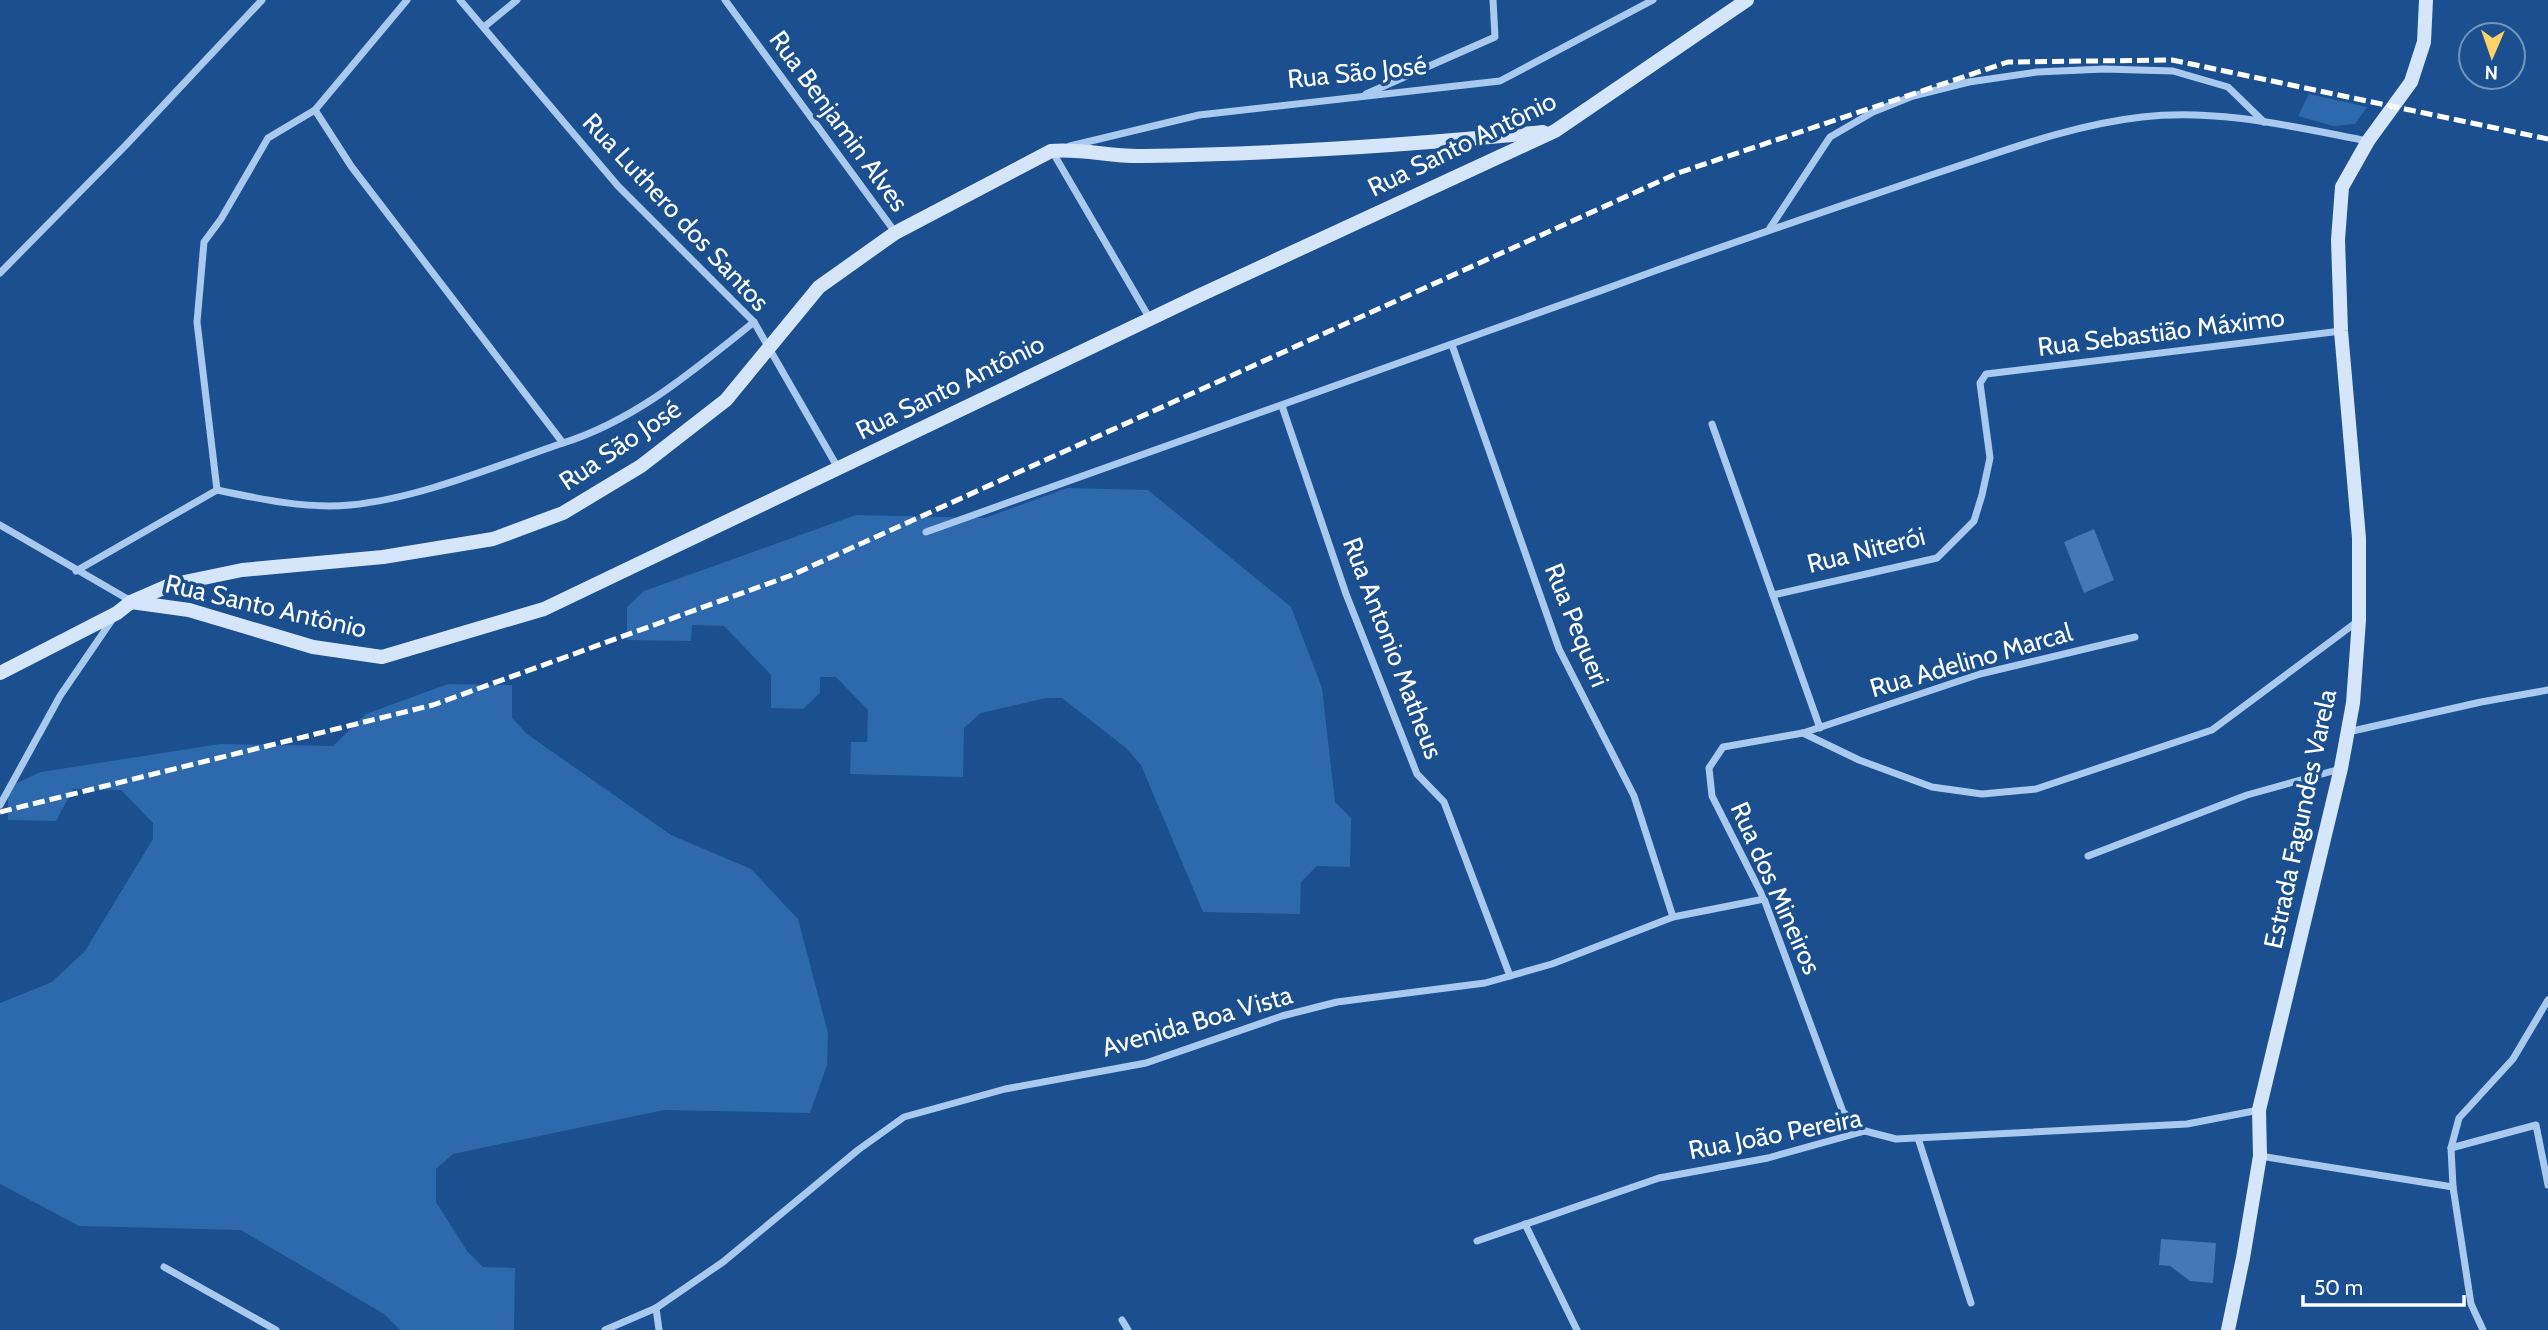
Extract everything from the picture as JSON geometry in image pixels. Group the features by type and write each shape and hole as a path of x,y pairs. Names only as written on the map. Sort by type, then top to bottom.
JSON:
{"main road":[{"name":"Rua Santo Antônio","path":"131,601 189,610 313,647 382,657 544,610 1150,319 1555,131 1746,0"},
{"name":"Estrada Fagundes Varela","path":"2228,1330 2244,1258 2260,1156 2259,1110 2341,768 2353,703 2359,621 2358,538 2341,331 2337,240 2342,187 2368,141 2411,82 2424,42 2426,0"},
{"name":"Rua São José","path":"0,673 117,613 131,601 170,584 242,570 383,556 494,538 563,513 641,466 726,400 819,287 895,233 1051,151 1075,149 1138,156 1400,146 1555,131"}],"street":[{"path":"0,273 126,145 262,0"},
{"path":"217,490 197,322 204,242 221,219 268,138 315,110 407,0"},
{"name":"Rua Luthero dos Santos","path":"460,0 618,186 754,322 838,468"},
{"path":"484,27 517,0"},
{"name":"Rua Benjamin Alves","path":"725,0 895,233"},
{"path":"1360,97 1495,37 1493,0"},
{"name":"Rua São José","path":"1051,151 1199,115 1500,81 1653,0"},
{"path":"1770,229 1830,137 1873,112 1913,96 1969,82 2037,72 2104,69 2173,71 2228,87 2265,122"},
{"name":"Rua São José","path":"315,110 351,166 563,443 594,433 667,392 754,322"},
{"path":"926,532 1770,229 2068,131 2142,117 2206,115 2265,122 2368,141"},
{"path":"1051,151 1150,319"},
{"name":"Rua Sebastião Máximo","path":"1986,374 2341,331"},
{"name":"Rua Pequeri","path":"1452,345 1559,649 1634,796 1673,917"},
{"name":"Rua Niterói","path":"1773,595 1937,558 1973,521 1990,458 1980,383 1986,374"},
{"name":"Rua Antonio Matheus","path":"1282,406 1346,594 1407,748 1418,774 1444,802 1510,976"},
{"path":"1712,424 1820,728"},
{"path":"76,571 217,490 280,503 350,505 408,494 563,443"},
{"path":"0,525 131,601"},
{"path":"0,805 60,696 117,613"},
{"path":"1803,733 1859,760 1931,787 1982,794 2036,789 2212,730 2359,621"},
{"name":"Rua Adelino Marcal","path":"1820,728 1980,674 2135,637"},
{"path":"2348,732 2548,690"},
{"name":"Rua dos Mineiros","path":"1820,728 1723,747 1709,768 1712,796 1763,900 1843,1112 1865,1131"},
{"path":"2088,856 2247,795 2341,768"},
{"name":"Avenida Boa Vista","path":"604,1330 656,1308 723,1262 858,1150 904,1117 1006,1089 1146,1063 1282,1016 1337,1002 1485,983 1552,964 1673,917 1763,900"},
{"path":"2483,1330 2471,1304 2453,1187 2451,1148 2459,1118 2513,1059 2548,1000"},
{"name":"Rua João Pereira","path":"1477,1241 1659,1178 1768,1158 1865,1131 1896,1139 2187,1124 2259,1110"},
{"path":"2451,1148 2536,1125 2548,1185"},
{"path":"1918,1138 1971,1303"},
{"path":"2260,1156 2453,1187"},
{"path":"1525,1224 1577,1330"},
{"path":"164,1267 276,1330"},
{"path":"656,1308 659,1330"},
{"path":"1122,1320 1128,1330"}],"shaded area":[{"path":"2309,94 2367,107 2355,124 2333,126 2298,116"},
{"path":"1067,488 1148,490 1291,607 1322,688 1335,802 1351,818 1350,867 1317,866 1301,882 1300,914 1203,912 1141,765 1126,748 1062,698 1046,698 981,713 964,728 963,777 850,774 851,742 867,742 868,710 836,677 820,677 820,693 803,709 771,708 771,675 724,626 692,625 691,641 627,640 627,607 644,591 856,515 985,518"},
{"path":"448,684 512,685 512,718 527,734 671,835 751,869 798,919 828,1033 827,1065 810,1113 664,1110 453,1154 436,1169 436,1202 467,1251 483,1267 515,1268 514,1330 400,1330 384,1314 241,1230 79,1226 0,1184 0,1003 52,982 85,951 153,839 153,823 121,790 73,789 56,821 8,820 8,787 41,772 220,744 333,746 366,714"}],"building":[{"path":"2094,529 2114,580 2084,593 2064,542"},
{"path":"2161,1239 2216,1243 2213,1283 2190,1281 2170,1266 2159,1265"}],"railway":[{"path":"0,812 433,705 792,575 1678,173 2008,62 2172,60 2548,139"}]}
